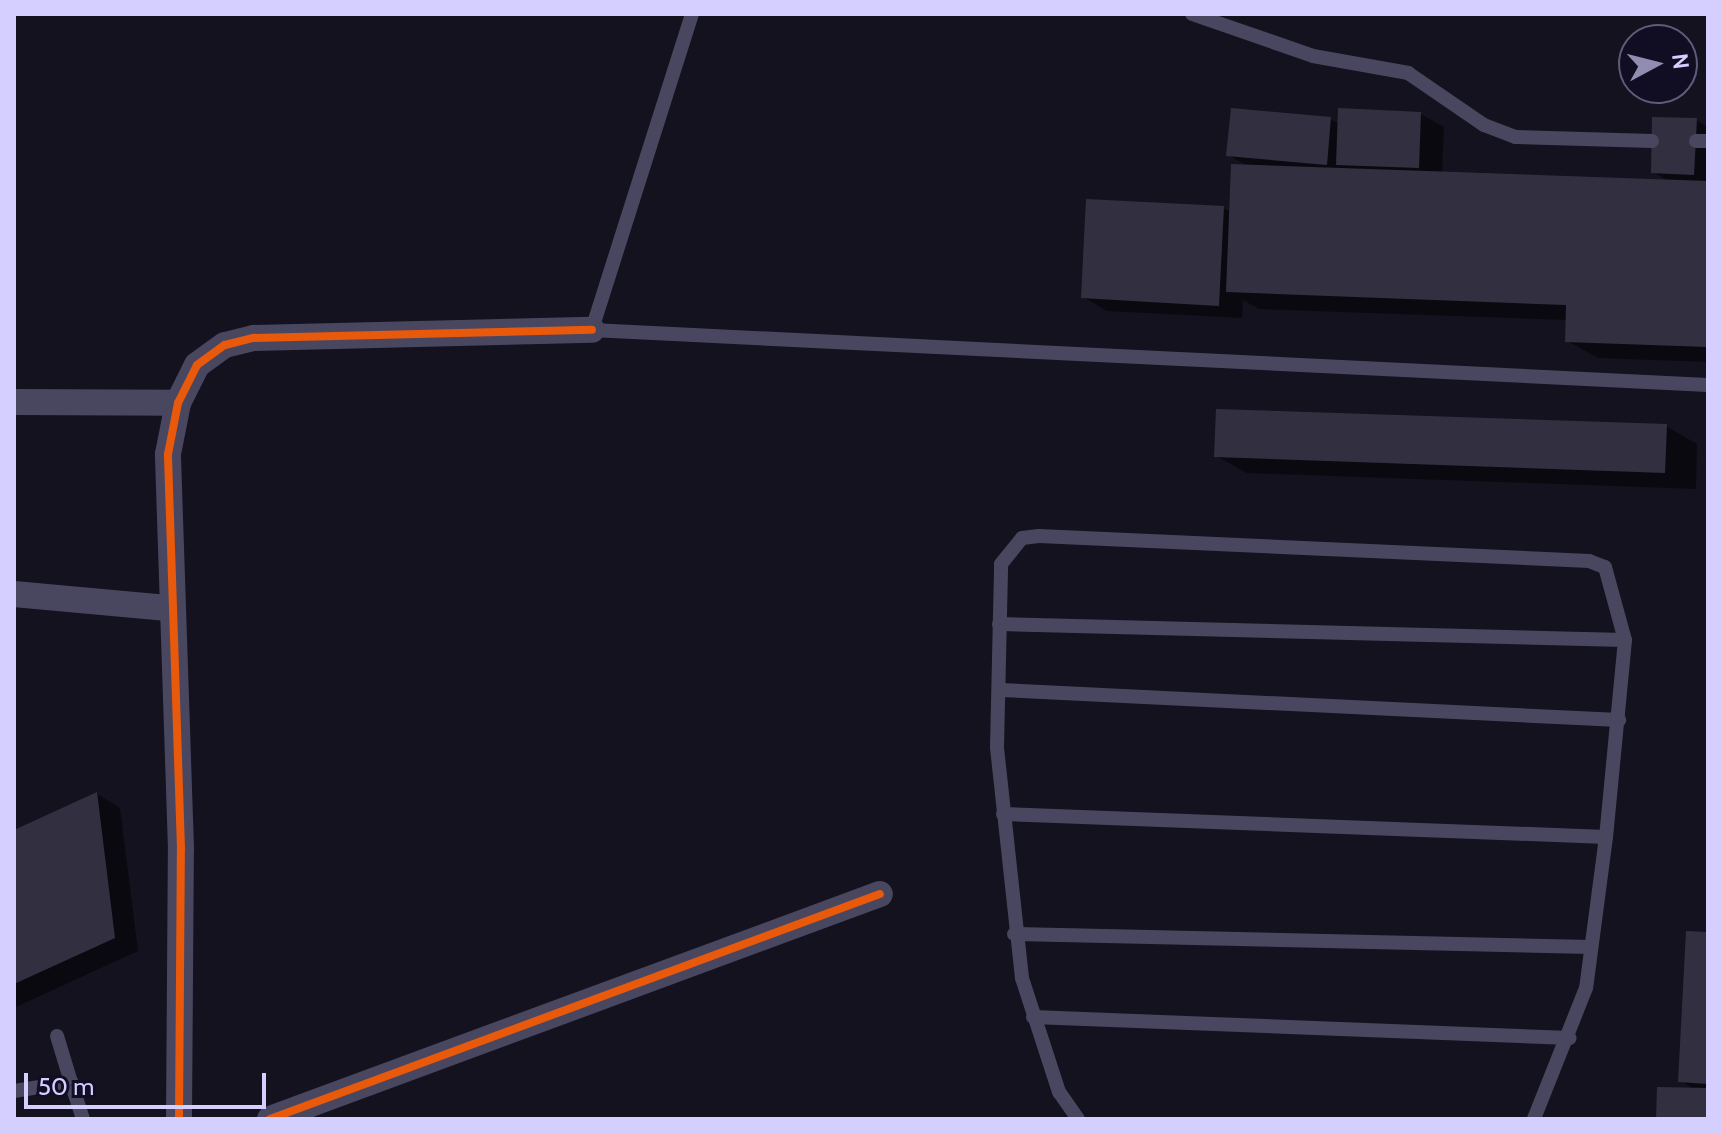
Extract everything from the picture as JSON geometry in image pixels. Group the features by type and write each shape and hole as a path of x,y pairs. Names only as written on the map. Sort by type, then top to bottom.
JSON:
{"street":[{"path":"179,1119 181,849 167,608 168,454 178,403 197,365 225,345 254,338 592,330"},
{"path":"14,402 178,403"},
{"path":"14,594 167,608"},
{"path":"270,1119 880,894"}],"lane":[{"path":"692,14 592,330 1708,385"},
{"path":"1192,14 1313,56 1408,73 1484,125 1515,137 1652,141"},
{"path":"1078,1119 1059,1092 1033,1017 1014,934 1003,814 999,624 1001,564 1022,538 1039,536 1589,561 1615,583 1625,640 1619,720 1591,947 1570,1038 1534,1119"},
{"path":"999,624 1625,640"},
{"path":"1001,690 1619,720"},
{"path":"1003,814 1606,837"},
{"path":"1014,934 1591,947"},
{"path":"1033,1017 1570,1038"},
{"path":"57,1036 83,1119"},
{"path":"14,1091 71,1082"}],"building":[{"path":"1231,108 1331,117 1327,165 1226,156"},
{"path":"1338,108 1421,112 1419,168 1336,165"},
{"path":"1652,117 1697,118 1694,175 1651,173"},
{"path":"1231,164 1708,181 1708,347 1565,342 1566,305 1226,292"},
{"path":"1086,199 1224,206 1219,306 1081,298"},
{"path":"1216,409 1667,424 1665,473 1214,457"},
{"path":"97,792 115,938 14,984 14,830"},
{"path":"1686,931 1708,932 1708,1084 1678,1082"},
{"path":"1657,1087 1708,1088 1708,1119 1656,1119"}],"cycle path":[{"path":"179,1119 181,849 168,454 178,403 197,365 225,345 254,338 592,330"},
{"path":"270,1119 880,894"}]}
